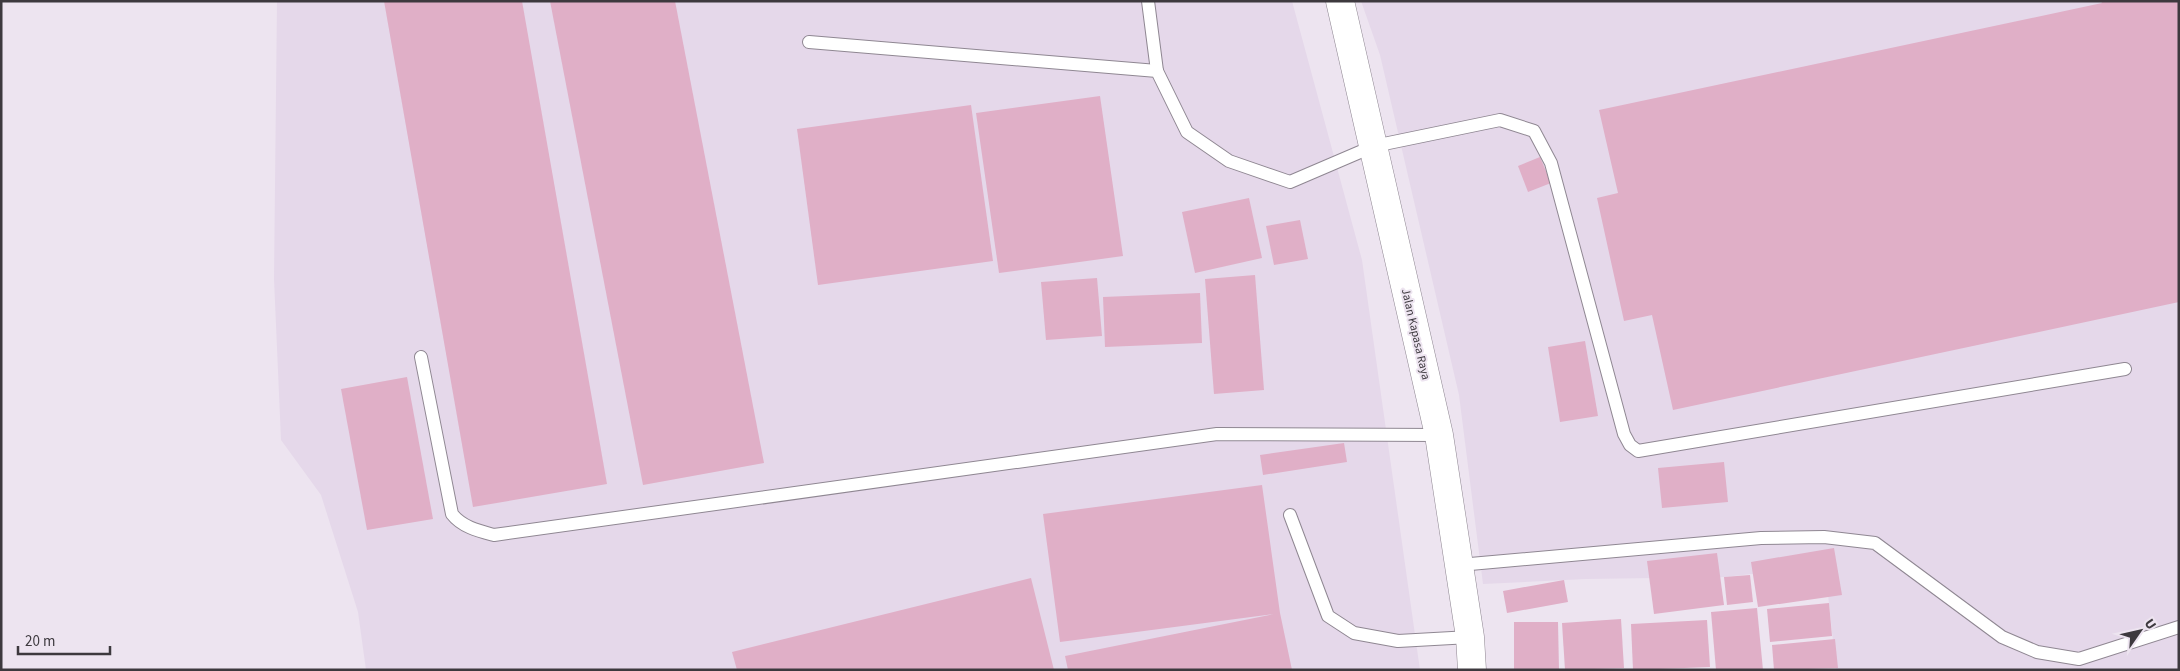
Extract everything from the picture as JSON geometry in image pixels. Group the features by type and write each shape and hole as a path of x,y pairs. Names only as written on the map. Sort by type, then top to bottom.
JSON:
{"main road":[{"name":"Jalan Kapasa Raya","path":"1340,1 1440,435 1470,637 1472,670"}],"lane":[{"path":"1148,1 1157,71 1187,132 1229,161 1290,182 1374,146 1500,120 1534,131 1551,163 1624,434 1630,444 1638,451 2125,369"},
{"path":"808,42 1157,71"},
{"path":"421,357 452,514 456,519 476,530 494,535 1217,434 1440,435"},
{"path":"1290,515 1328,616 1354,633 1398,641 1470,637"},
{"path":"1459,565 1761,538 1824,537 1875,544 2002,637 2037,652 2079,659 2179,627"}],"shaded area":[{"path":"277,1 1292,1 1362,260 1420,670 366,670 358,612 321,495 281,440 274,279"},
{"path":"1361,1 2179,1 2179,670 1836,670 1825,566 1724,577 1586,579 1483,584 1459,395 1380,55"}],"building":[{"path":"384,1 522,1 607,484 473,507"},
{"path":"550,1 675,1 764,463 643,485"},
{"path":"2101,1 2179,1 2179,302 1673,410 1652,315 1624,321 1597,198 1618,193 1599,110 2102,3"},
{"path":"1100,96 1123,256 999,273 976,113"},
{"path":"971,105 993,261 818,285 797,129"},
{"path":"1540,157 1551,183 1528,192 1518,166"},
{"path":"1249,198 1262,258 1195,273 1182,212"},
{"path":"1300,220 1308,259 1274,265 1266,226"},
{"path":"1255,275 1264,390 1214,394 1205,279"},
{"path":"1097,278 1102,336 1046,340 1041,282"},
{"path":"1200,293 1202,343 1105,347 1103,297"},
{"path":"1585,341 1598,416 1560,422 1548,347"},
{"path":"407,377 433,519 367,530 341,389"},
{"path":"1344,443 1347,462 1263,475 1260,455"},
{"path":"1724,462 1728,502 1662,508 1658,468"},
{"path":"1262,485 1280,613 1292,670 1068,670 1065,656 1274,614 1060,642 1043,514"},
{"path":"1834,548 1842,595 1758,607 1751,562"},
{"path":"1717,553 1724,605 1654,614 1647,561"},
{"path":"1750,575 1753,602 1727,605 1724,577"},
{"path":"1031,578 1054,670 737,670 732,652"},
{"path":"1564,580 1568,602 1507,613 1503,591"},
{"path":"1829,603 1832,636 1770,642 1767,609"},
{"path":"1757,608 1763,670 1716,670 1711,612"},
{"path":"1621,619 1624,668 1565,670 1562,623"},
{"path":"1707,620 1710,667 1633,670 1631,624"},
{"path":"1514,622 1558,622 1559,670 1514,670"},
{"path":"1835,639 1838,668 1774,670 1772,645"}]}
